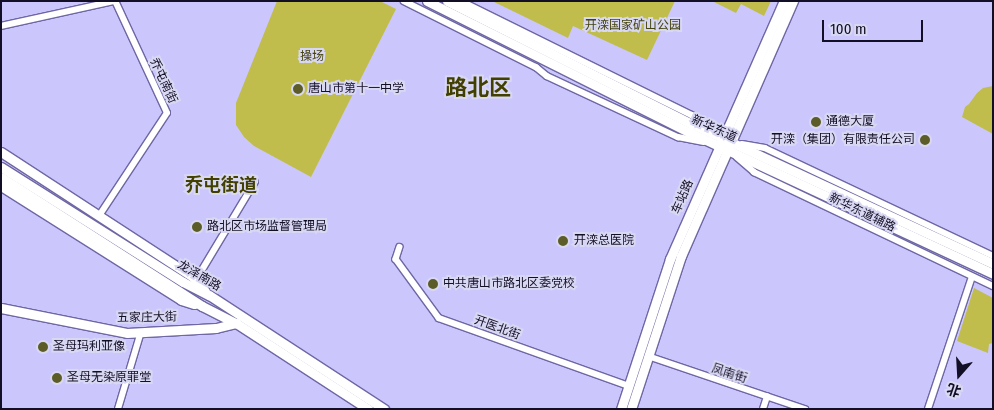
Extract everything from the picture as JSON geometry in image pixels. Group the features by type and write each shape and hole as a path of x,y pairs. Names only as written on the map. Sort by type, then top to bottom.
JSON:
{"main road":[{"name":"新华东道","path":"427,1 689,132 725,144 993,264"},
{"name":"新华东道","path":"447,1 725,144 993,274"},
{"name":"车站路","path":"632,409 681,256 784,1"},
{"name":"车站路","path":"622,409 670,260 793,1"},
{"path":"1,152 196,280 209,295"},
{"name":"龙泽南路","path":"1,167 183,282 209,295 384,409"},
{"name":"龙泽南路","path":"1,177 202,306 236,323 368,409"},
{"path":"1,186 181,300 202,306"},
{"name":"五家庄大街","path":"1,308 112,332 216,328 236,323"}],"street":[{"path":"1,26 115,1"},
{"name":"乔屯南街","path":"99,216 167,113 115,1"},
{"path":"404,1 536,67 547,76 678,138 725,144"},
{"path":"460,1 692,115 725,144"},
{"name":"新华东道辅路","path":"725,144 765,148 993,256"},
{"name":"新华东道辅路","path":"725,144 754,172 993,286"},
{"path":"196,280 255,182"},
{"name":"开医北街","path":"400,247 396,259 439,318 629,386"},
{"path":"928,409 972,276"},
{"path":"118,409 142,332"},
{"name":"凤南街","path":"648,356 805,409"},
{"path":"763,409 767,397"}],"green space":[{"name":"操场","path":"277,1 380,1 396,9 311,177 254,146 244,137 236,125 236,103"},
{"name":"开滦国家矿山公园","path":"492,1 675,1 647,60 573,26 568,38"},
{"name":"开滦国家矿山公园","path":"712,1 771,1 764,16 741,4 736,13"},
{"path":"993,86 993,134 962,117 965,107 977,93 983,88"},
{"path":"974,288 993,298 993,343 989,344 988,353 957,341"}],"place":[{"name":"唐山市第十一中学","path":"298,89"},
{"name":"通德大厦","path":"816,122"},
{"name":"开滦（集团）有限责任公司","path":"925,140"},
{"name":"路北区市场监督管理局","path":"197,227"},
{"name":"开滦总医院","path":"563,241"},
{"name":"中共唐山市路北区委党校","path":"433,284"},
{"name":"圣母玛利亚像","path":"43,347"},
{"name":"圣母无染原罪堂","path":"57,378"}],"district":[{"name":"路北区","path":"478,88"},
{"name":"乔屯街道","path":"221,185"}]}
